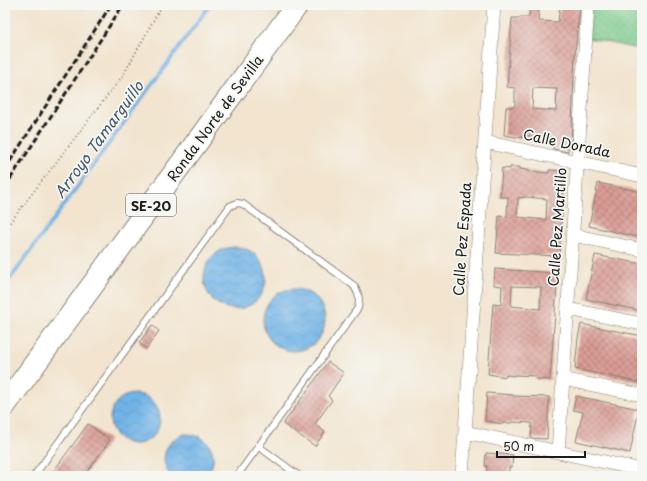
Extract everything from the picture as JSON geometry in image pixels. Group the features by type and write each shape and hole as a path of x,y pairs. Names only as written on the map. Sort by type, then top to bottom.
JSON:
{"highway":[{"name":"Ronda Norte de Sevilla","path":"5,380 279,5"},
{"name":"Ronda Norte de Sevilla","path":"5,405 297,5"},
{"path":"5,410 35,364"}],"street":[{"name":"Calle Pez Espada","path":"462,476 494,5"},
{"name":"Calle Pez Martillo","path":"558,452 588,5"},
{"name":"Calle Dorada","path":"485,142 642,176"},
{"path":"573,235 642,250"},
{"path":"568,309 642,324"},
{"path":"563,379 642,395"},
{"path":"465,432 642,470"}],"lane":[{"path":"34,476 230,206 237,203 243,204 353,285 359,293 360,301 358,308 237,476"},
{"path":"258,446 299,476"}],"path":[{"path":"5,229 124,74 162,5"}],"green space":[{"path":"591,5 642,5 642,50 588,38"}],"water":[{"path":"235,247 247,250 257,256 263,266 266,278 263,290 257,300 247,306 235,309 223,306 213,300 207,290 204,278 207,266 213,256 223,250"},
{"path":"294,289 306,292 316,298 322,308 325,320 322,332 316,342 306,348 294,351 282,348 272,342 266,332 263,320 266,308 272,298 282,292"},
{"path":"135,394 145,396 153,401 158,409 160,419 158,429 153,437 145,442 135,444 125,442 117,437 112,429 110,419 112,409 117,401 125,396"},
{"path":"185,434 194,435 201,438 207,442 211,448 213,461 211,469 206,476 171,476 167,470 164,457 169,445 173,440"}],"building":[{"path":"530,5 539,5 538,21 558,22 560,5 580,5 575,54 571,146 568,146 568,152 553,149 553,146 551,146 551,137 522,136 522,138 504,135 506,107 514,107 515,105 515,88 507,87 512,18 529,17","holes":["533,88 557,89 556,111 532,109"]},
{"path":"510,167 520,167 520,169 528,171 549,173 549,170 565,171 559,256 496,253 499,216 507,217 508,197 500,197 502,168 510,169","holes":["526,197 547,199 546,220 517,217 518,198"]},
{"path":"598,183 642,192 642,238 589,226"},
{"path":"595,255 642,264 642,311 586,299"},
{"path":"495,269 558,273 550,380 535,379 536,376 506,375 506,377 488,374 493,304 501,305 502,286 494,285","holes":["512,286 541,287 540,309 511,306"]},
{"path":"581,324 642,336 642,383 575,369"},
{"path":"152,325 159,331 146,349 139,343"},
{"path":"328,362 344,373 328,396 332,400 315,424 325,432 315,446 283,424"},
{"path":"487,393 513,396 549,397 547,439 531,438 532,423 511,422 503,424 485,421"},
{"path":"576,396 639,409 630,453 576,441 583,412 573,410"},
{"path":"88,424 110,440 84,476 50,476"},
{"path":"486,453 513,455 512,467 509,467 509,476 486,476"}],"waterway":[{"name":"Arroyo Tamarguillo","path":"5,286 210,5"}],"railway":[{"path":"5,169 111,5"},
{"path":"5,187 123,5"}]}
